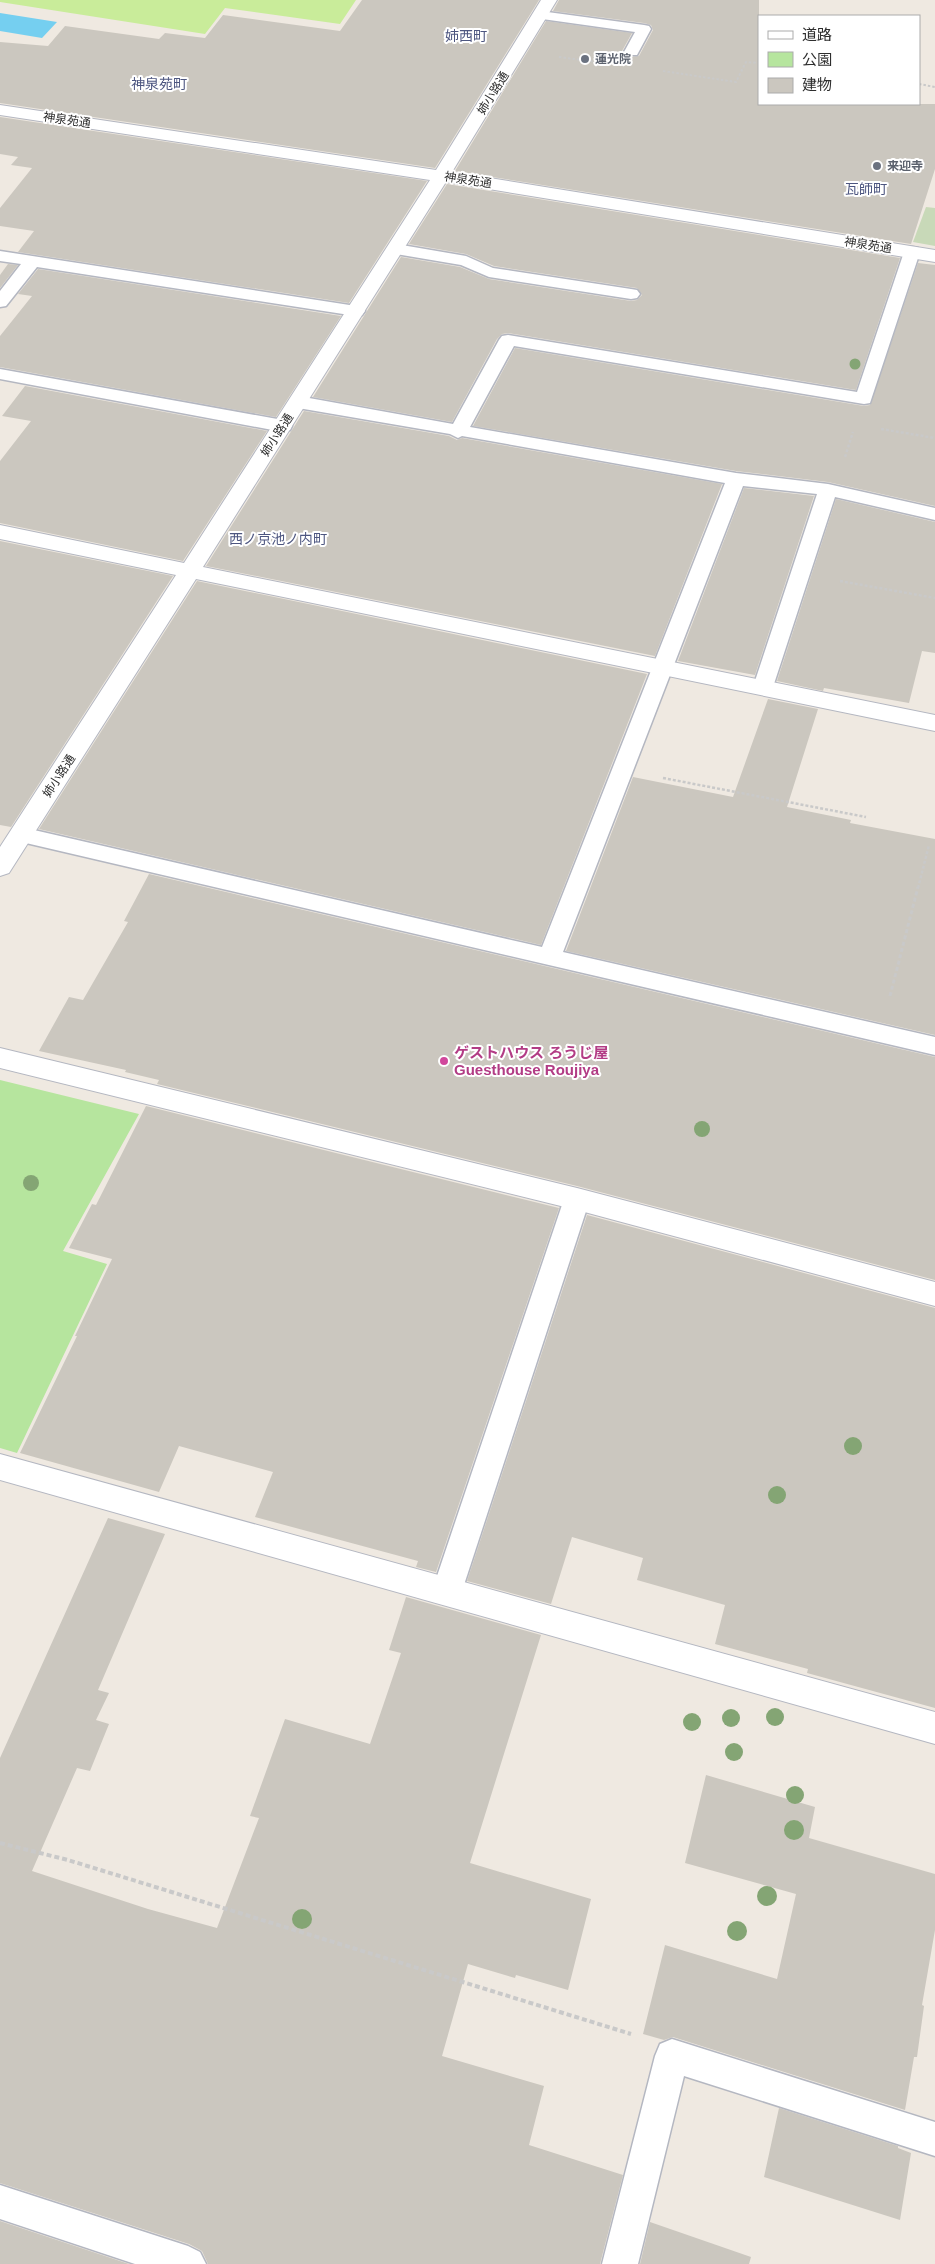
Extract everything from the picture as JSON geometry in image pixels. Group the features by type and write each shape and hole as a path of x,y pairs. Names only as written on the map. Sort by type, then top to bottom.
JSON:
{"street":[{"name":"姉小路通","path":"0,867 396,249 545,8"},
{"name":"神泉苑通","path":"0,110 442,176 935,256"},
{"path":"0,532 935,722"},
{"path":"0,1058 577,1199 935,1294"},
{"path":"0,1467 935,1728"}],"lane":[{"path":"545,8 644,29 632,52"},
{"path":"396,249 466,261 489,272 631,294"},
{"path":"458,432 508,340 864,399 912,252"},
{"path":"0,256 356,312"},
{"path":"0,302 33,261"},
{"path":"0,374 283,426"},
{"path":"298,402 458,432 736,479 828,490 935,514"},
{"path":"550,956 736,479"},
{"path":"763,687 828,490"},
{"path":"21,835 935,1046"},
{"path":"447,1591 577,1199"},
{"path":"620,2264 672,2056 935,2139"},
{"path":"0,2202 188,2264"}],"path":[{"path":"736,82 746,62 758,63"},
{"path":"920,84 935,87"},
{"path":"828,490 836,481 864,399"},
{"path":"856,424 935,438"},
{"path":"800,574 935,598"},
{"path":"622,770 866,818"},
{"path":"880,1033 929,845"},
{"path":"0,1843 77,1863 628,2033 672,2056"}],"green space":[{"path":"0,0 356,0 340,24 225,8 205,34 0,2"},
{"path":"926,207 935,208 935,246 913,242"},
{"path":"0,1080 139,1114 63,1251 107,1264 17,1453 0,1448"}],"water":[{"path":"0,13 57,22 42,38 0,31"}],"building":[{"path":"362,0 539,0 435,168 0,103 0,42 48,46 65,26 159,39 165,33 205,38 223,15 340,31"},
{"path":"559,0 759,0 758,105 935,104 935,169 911,244 455,171 546,21 632,33 622,51 627,57 639,56 653,30 651,25 644,23 553,11"},
{"path":"0,117 427,181 349,303 18,252 34,231 0,226 0,208 32,168 11,165 18,157 0,154"},
{"path":"447,184 900,258 856,390 508,333 502,334 497,339 452,422 313,397 401,257 460,267 489,279 631,301 637,300 642,295 637,288 494,266 466,254 409,244"},
{"path":"918,263 935,265 935,506 828,482 736,471 473,426 515,348 864,406 870,405"},
{"path":"8,264 18,265 0,288 0,275"},
{"path":"38,269 341,316 276,417 0,367 0,336 32,296 18,294"},
{"path":"25,386 267,431 183,561 0,523 0,461 31,421 2,416"},
{"path":"304,411 449,436 457,440 462,438 722,484 655,656 206,566"},
{"path":"744,488 814,496 755,675 678,661"},
{"path":"836,499 935,522 935,653 922,651 909,703 824,688 823,691 777,681"},
{"path":"0,541 173,576 11,827 0,825"},
{"path":"197,581 647,674 541,945 39,829"},
{"path":"768,699 818,709 787,807 851,820 850,823 935,839 935,1035 566,951 633,777 733,797"},
{"path":"149,874 935,1057 935,1280 577,1186 157,1084 159,1080 125,1072 126,1070 39,1051 69,997 83,1000 128,922 124,921"},
{"path":"146,1106 559,1208 436,1572 416,1567 418,1561 255,1517 273,1472 179,1446 159,1492 20,1453 112,1259 69,1248 92,1204 96,1205"},
{"path":"587,1215 935,1308 935,1708 807,1673 808,1669 715,1644 725,1605 637,1580 643,1558 572,1537 551,1604 467,1581"},
{"path":"108,1518 165,1534 98,1690 109,1693 96,1720 109,1724 90,1771 77,1768 32,1871 148,1909 217,1928 259,1818 250,1816 285,1719 370,1744 401,1653 389,1650 406,1597 541,1635 470,1863 591,1899 568,1990 516,1975 515,1978 468,1964 442,2056 544,2086 529,2145 623,2175 600,2264 208,2264 202,2251 189,2244 0,2183 0,1758"},
{"path":"706,1775 815,1807 809,1838 935,1874 935,1930 922,2005 924,2006 917,2057 914,2057 905,2110 673,2037 664,2040 643,2034 665,1945 777,1979 796,1894 685,1863"},
{"path":"779,2108 898,2146 898,2148 911,2153 900,2220 764,2177"},
{"path":"0,2221 129,2264 0,2264"},
{"path":"650,2222 751,2257 749,2264 640,2264"}],"place":[{"name":"蓮光院","path":"585,59"},
{"name":"来迎寺","path":"877,166"},
{"name":"ゲストハウス ろうじ屋 Guesthouse Roujiya","path":"444,1061"}],"district":[{"name":"姉西町","path":"466,36"},
{"name":"神泉苑町","path":"159,84"},
{"name":"瓦師町","path":"866,189"},
{"name":"西ノ京池ノ内町","path":"278,539"}]}
